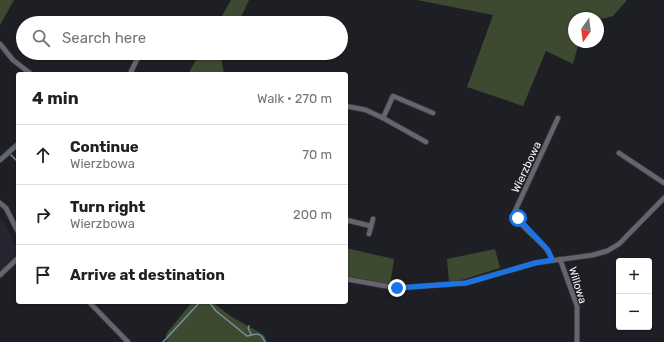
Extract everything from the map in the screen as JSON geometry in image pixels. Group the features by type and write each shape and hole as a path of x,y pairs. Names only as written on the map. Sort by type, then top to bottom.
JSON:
{"street":[{"path":"0,44 13,60 28,72"},
{"path":"131,72 137,60"},
{"path":"383,118 393,96 433,113"},
{"path":"348,106 366,110 426,142"},
{"name":"Wierzbowa","path":"552,260 548,250 518,218 516,210 558,118"},
{"path":"0,160 16,146"},
{"path":"619,153 664,183"},
{"path":"348,279 397,288 466,283 535,263 560,258 593,255 608,251 619,244 664,198"},
{"path":"0,203 6,208 16,228"},
{"path":"369,234 373,219"},
{"path":"348,220 371,226"},
{"name":"Willowa","path":"560,258 577,306 577,342"},
{"path":"0,275 16,260"},
{"path":"91,304 128,342"}],"shaded area":[{"path":"0,217 16,245 16,254 0,270"}],"green space":[{"path":"0,0 14,0 0,25"},
{"path":"231,0 249,0 241,16 222,16"},
{"path":"417,0 627,0 613,16 604,18 604,12 568,12 568,48 577,48 573,64 546,51 523,106 467,87 493,15"},
{"path":"196,60 222,60 224,72 189,72"},
{"path":"348,248 394,259 390,285 348,277"},
{"path":"495,249 500,268 449,283 447,259"},
{"path":"190,304 215,304 232,317 264,335 267,342 167,342 166,334"}],"waterway":[{"path":"10,154 16,160"},
{"path":"163,342 198,304"},
{"path":"211,304 216,311 247,336 258,334 265,342"},
{"path":"249,326 248,328 251,334"}],"route":[{"path":"397,288 466,283 535,263 552,260 548,250 518,218"}]}
